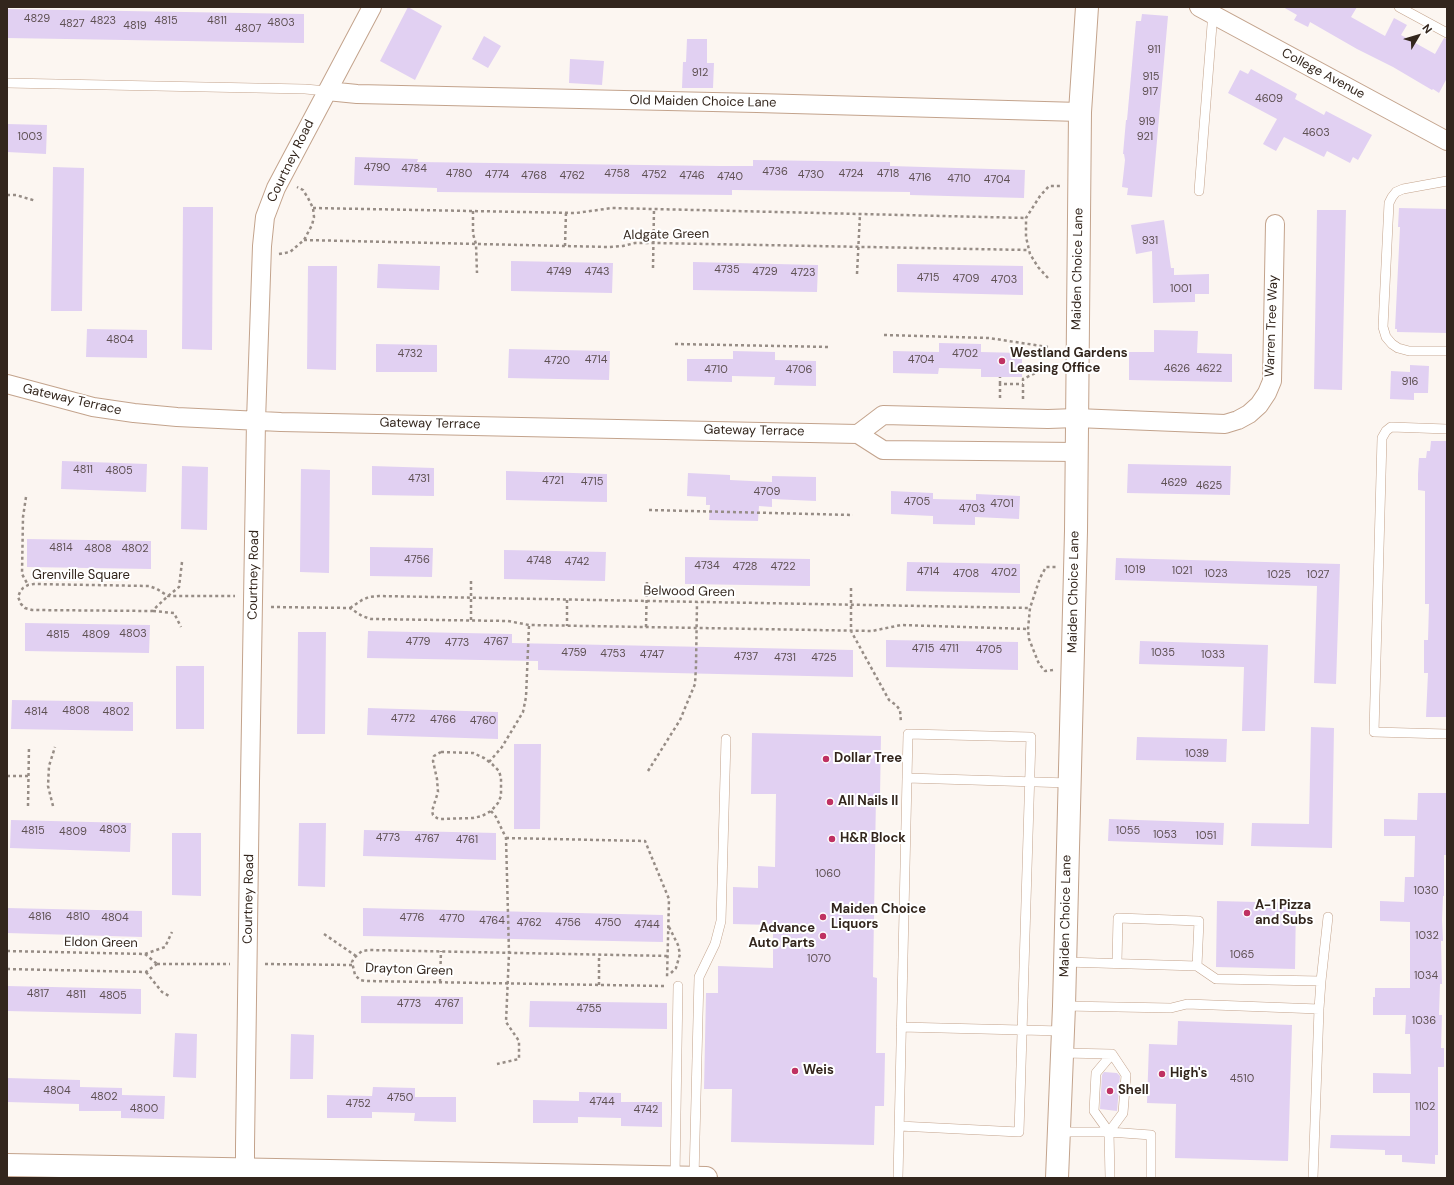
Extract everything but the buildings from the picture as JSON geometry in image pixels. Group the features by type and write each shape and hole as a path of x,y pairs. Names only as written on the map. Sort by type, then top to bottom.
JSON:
{"street":[{"name":"Courtney Road","path":"244,1175 256,421 262,254 265,217 281,178 372,7"},
{"name":"Maiden Choice Lane","path":"1057,1178 1064,1006 1075,567 1080,112 1087,7"},
{"name":"College Avenue","path":"1208,10 1447,141"},
{"name":"Old Maiden Choice Lane","path":"327,91 357,94 773,103 1080,112"},
{"name":"Warren Tree Way","path":"1076,418 1225,424 1250,414 1259,405 1267,393 1272,381 1275,224"},
{"name":"Gateway Terrace","path":"7,384 93,407 177,417 256,421 858,434"},
{"path":"1076,418 1048,420 883,415 858,434 884,450 1076,452"},
{"path":"7,1165 244,1175 706,1178"}],"lane":[{"path":"1399,7 1447,33"},
{"path":"1199,191 1208,10"},
{"path":"7,82 305,89 327,91"},
{"path":"1447,181 1403,189 1396,192 1389,203 1383,327 1386,337 1398,348 1409,351 1447,351"},
{"path":"1447,429 1391,427 1386,431 1382,438 1374,732 1447,734"},
{"path":"898,1178 899,1126 901,1027 908,734 1031,737 1019,1132 899,1126"},
{"path":"678,1178 699,978 715,944 721,921 726,738"},
{"path":"907,778 1069,783"},
{"path":"1314,1178 1319,1009 1328,917"},
{"path":"1118,962 1118,918 1199,921 1197,966"},
{"path":"1065,962 1118,962 1197,966 1216,980 1321,981"},
{"path":"678,986 678,1178"},
{"path":"1064,1006 1171,1008 1187,1004 1319,1009"},
{"path":"901,1027 1062,1032"},
{"path":"1062,1053 1112,1054"},
{"path":"1110,1178 1109,1132 1094,1111 1096,1073 1112,1054"},
{"path":"1109,1132 1123,1113 1126,1075 1112,1054"},
{"path":"1059,1132 1109,1132 1151,1135 1151,1178"}],"path":[{"path":"262,254 284,254 290,252 304,240 312,225 314,217 313,208 303,190 281,178"},
{"path":"1048,278 1032,259 1028,250 1026,218 1049,186 1079,186"},
{"path":"7,195 16,195 36,201"},
{"name":"Aldgate Green","path":"313,208 566,212 581,212 612,208 1026,218"},
{"path":"653,268 654,209"},
{"path":"473,211 473,234 476,244 477,273"},
{"path":"565,246 566,212"},
{"path":"857,274 860,214"},
{"name":"Aldgate Green","path":"304,240 565,246 623,246 635,243 654,243 1028,250"},
{"path":"884,335 989,338 1048,347"},
{"path":"675,344 830,347"},
{"path":"1023,399 1023,379 1048,367"},
{"path":"1000,377 1000,398"},
{"path":"1000,384 1023,384"},
{"path":"26,497 22,574 28,585"},
{"path":"649,510 853,515"},
{"path":"152,611 179,587 182,562"},
{"path":"1072,670 1045,671 1039,664 1033,650 1029,639 1028,629 1030,608 1040,578 1046,567 1075,567"},
{"path":"471,578 471,620"},
{"path":"646,627 647,580"},
{"name":"Grenville Square","path":"181,627 174,613 152,611 32,610 25,608 21,604 18,597 20,592 28,585 149,586 157,588 168,596 254,602"},
{"path":"851,588 851,631 889,700 900,710 901,724"},
{"name":"Belwood Green","path":"350,608 369,597 379,596 1030,608"},
{"path":"567,600 567,626"},
{"path":"254,602 350,608 362,616 371,619 508,621 529,625 851,631 872,631 901,625 1028,629"},
{"path":"648,771 680,720 695,684 696,602"},
{"path":"489,762 502,747 523,712 526,697 529,625"},
{"path":"28,806 29,746"},
{"path":"53,806 48,786 49,766 55,747"},
{"path":"440,752 473,753 489,762 499,771 502,778 501,796 498,803 491,811 482,816 473,818 441,819 433,815 432,811 438,792 433,761 434,756 440,752"},
{"path":"7,776 29,776"},
{"path":"491,811 496,817 506,838 509,953 506,1022 519,1041 519,1059 497,1064"},
{"path":"506,838 645,841 669,899 667,976"},
{"path":"667,976 676,968 680,954 669,927"},
{"path":"145,954 165,947 172,932"},
{"path":"324,934 356,956"},
{"name":"Drayton Green","path":"667,976 667,986 360,980 355,975 352,968 352,962 362,951 370,950 668,956"},
{"name":"Eldon Green","path":"7,951 145,954 157,964 146,972"},
{"path":"440,982 441,951"},
{"path":"599,955 599,985"},
{"path":"7,969 146,972 162,992 169,996"}],"place":[{"name":"Westland Gardens Leasing Office","path":"1002,361"},
{"name":"Dollar Tree","path":"826,759"},
{"name":"All Nails II","path":"830,802"},
{"name":"H&R Block","path":"832,839"},
{"name":"A-1 Pizza and Subs","path":"1247,913"},
{"name":"Maiden Choice Liquors","path":"823,917"},
{"name":"Advance Auto Parts","path":"823,936"},
{"name":"Weis","path":"795,1071"},
{"name":"High's","path":"1162,1074"},
{"name":"Shell","path":"1110,1091"}]}
